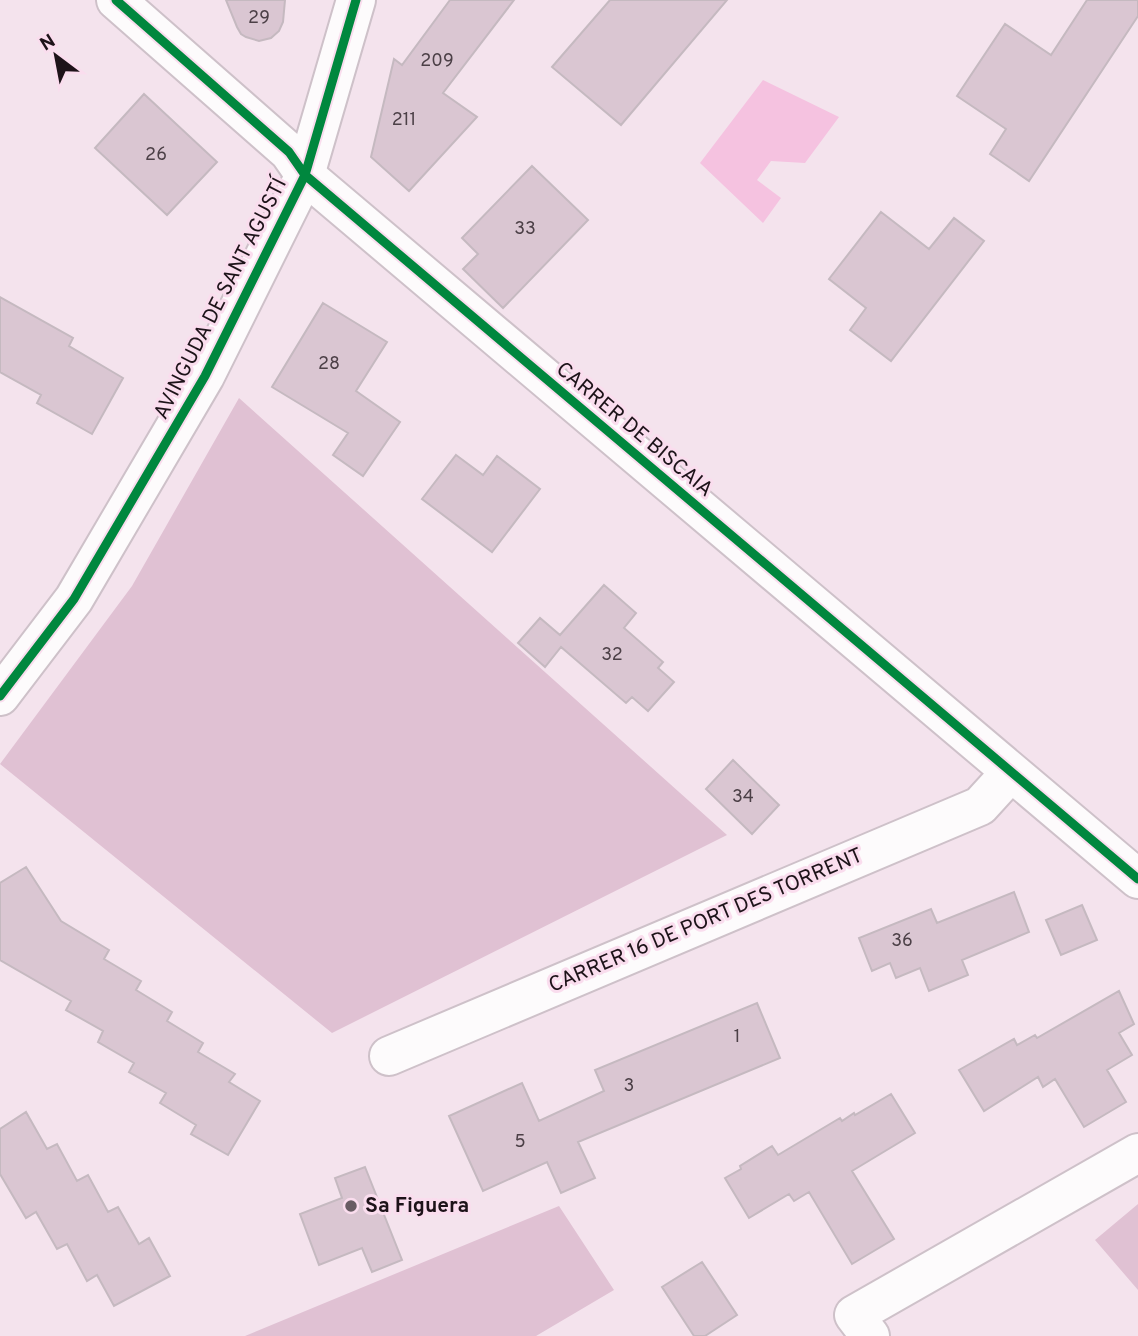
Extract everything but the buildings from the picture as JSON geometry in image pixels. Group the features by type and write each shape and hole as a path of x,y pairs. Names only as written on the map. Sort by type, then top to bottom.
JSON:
{"street":[{"name":"CARRER DE BISCAIA","path":"116,0 289,152 305,175 1138,878"},
{"name":"AVINGUDA DE SANT AGUSTÍ","path":"0,696 74,599 199,388 305,175 356,0"},
{"name":"CARRER 16 DE PORT DES TORRENT","path":"389,1056 980,806 1011,772"},
{"path":"870,1336 854,1315 1138,1153"}],"shaded area":[{"path":"763,80 839,117 805,163 771,161 757,180 781,198 763,223 700,163"},
{"path":"239,398 727,835 332,1033 0,764 132,586"},
{"path":"1138,1204 1138,1290 1095,1240"},
{"path":"559,1206 614,1290 536,1336 245,1336"}],"cycle path":[{"path":"116,0 289,152 305,175 1138,879"},
{"path":"0,696 74,599 205,376 305,175 356,0"}],"place":[{"name":"Sa Figuera","path":"351,1206"}]}
